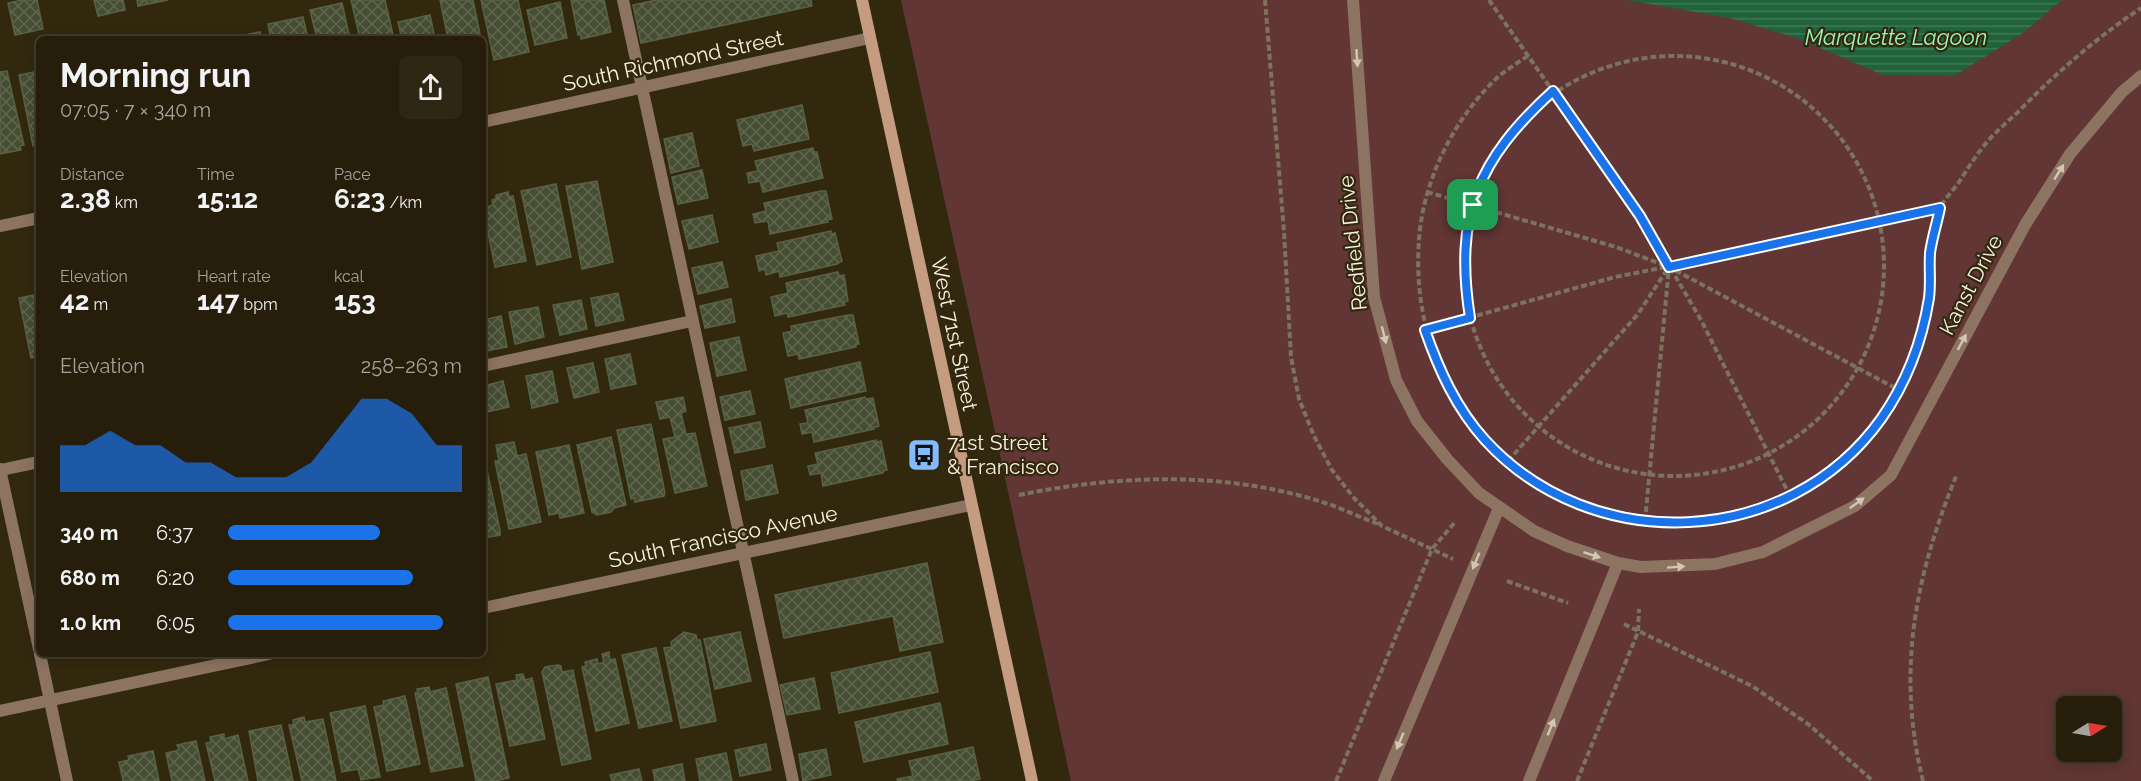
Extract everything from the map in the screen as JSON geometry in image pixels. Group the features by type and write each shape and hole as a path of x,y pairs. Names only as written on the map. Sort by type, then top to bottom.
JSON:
{"main road":[{"name":"West 71st Street","path":"862,0 1032,781"}],"street":[{"path":"623,0 792,781"},
{"name":"Redfield Drive","path":"1353,0 1374,297 1396,380 1417,421 1447,459 1479,493 1534,531 1567,546"},
{"name":"South Richmond Street","path":"486,121 870,38"},
{"name":"Kanst Drive","path":"1567,546 1618,563 1641,567 1661,568 1715,564 1763,552 1855,506 1891,475 2032,215 2070,154 2122,92 2141,76"},
{"path":"0,226 36,219"},
{"path":"486,365 692,321"},
{"path":"36,463 0,470 36,636"},
{"name":"South Francisco Avenue","path":"486,607 972,505"},
{"path":"1384,781 1499,508"},
{"path":"1529,781 1618,563"},
{"path":"41,657 67,781"},
{"path":"0,711 255,657"}],"path":[{"path":"1265,0 1284,232 1291,357 1299,399 1314,436 1332,470 1354,498 1382,526"},
{"path":"1489,0 1640,216 1701,320 1790,496"},
{"path":"1528,56 1501,75 1478,99 1457,128 1440,159 1427,192 1417,255 1418,286 1425,330 1439,370 1456,402 1485,440 1508,461 1555,494 1589,509 1621,518 1681,524 1720,519 1756,510 1790,496 1823,476 1854,450 1880,420 1911,366 1921,337 1929,296 1930,252 1940,208 1984,146 2044,85 2102,33 2141,8"},
{"path":"1668,55 1706,57 1735,64 1766,77 1796,95 1824,118 1861,170 1880,222 1884,254 1882,290 1876,324 1857,368 1843,392 1822,416 1796,438 1769,454 1741,466 1712,473 1679,477 1649,476 1605,465 1577,453 1538,426 1519,408 1496,377 1482,351 1470,318 1464,282 1467,227 1473,205 1496,153 1514,129 1553,91 1611,64 1640,58 1668,55"},
{"path":"1427,192 1616,247 1669,267 1899,390"},
{"path":"1425,330 1615,277 1940,208"},
{"path":"1508,461 1638,314 1669,267"},
{"path":"1645,521 1669,267"},
{"path":"1923,781 1911,720 1910,666 1914,613 1941,511 1956,474"},
{"path":"1018,495 1054,488 1124,481 1182,479 1222,482 1283,492 1319,501 1382,526 1453,559"},
{"path":"1336,781 1432,549 1456,521"},
{"path":"1507,581 1569,603"},
{"path":"1577,781 1638,632 1639,609"},
{"path":"1624,624 1752,686 1808,724 1873,781"}],"shaded area":[{"path":"901,0 2141,0 2141,781 1071,781"}],"water":[{"name":"Marquette Lagoon","path":"1627,0 2062,0 2023,33 1954,76 1883,75 1799,39 1730,18"}],"building":[{"path":"37,0 43,29 15,35 8,3"},
{"path":"94,0 123,0 125,10 98,16"},
{"path":"137,0 168,0 138,6"},
{"path":"351,0 385,0 393,36 359,36"},
{"path":"440,0 473,0 480,36 447,36"},
{"path":"481,0 518,0 529,52 494,60"},
{"path":"571,0 604,0 611,32 581,39 581,35 578,35"},
{"path":"656,0 811,0 812,6 641,43 633,5"},
{"path":"560,2 567,38 535,45 527,10"},
{"path":"342,3 349,36 316,36 310,10"},
{"path":"430,15 434,36 401,36 398,22"},
{"path":"303,17 307,36 270,36 268,24"},
{"path":"260,32 261,36 244,36"},
{"path":"7,71 24,145 20,146 21,150 0,154 0,72"},
{"path":"36,72 36,146 33,146 19,75"},
{"path":"802,105 809,139 754,151 752,144 743,146 737,120"},
{"path":"692,133 699,166 671,173 664,139"},
{"path":"813,148 814,152 817,152 823,178 763,192 760,181 749,183 747,173 758,171 755,161"},
{"path":"702,170 708,198 678,204 672,177"},
{"path":"597,181 613,262 582,269 566,186"},
{"path":"556,184 571,257 537,265 521,191"},
{"path":"826,191 832,219 827,220 828,222 770,234 768,221 755,223 753,214 766,211 764,203"},
{"path":"508,192 509,197 513,196 526,261 495,267 486,223 486,207 493,205 492,200 496,199 496,195"},
{"path":"712,215 718,242 689,249 682,221"},
{"path":"831,231 831,234 835,233 842,261 837,264 780,277 779,271 766,275 765,269 759,271 756,256 779,251 777,243"},
{"path":"722,262 728,287 698,294 692,268"},
{"path":"838,272 839,276 844,275 848,301 844,302 845,305 788,317 787,313 775,316 771,297 788,293 786,283"},
{"path":"618,293 624,320 596,326 591,298"},
{"path":"36,295 36,357 31,358 19,298"},
{"path":"731,299 735,322 705,328 700,306"},
{"path":"581,300 587,329 560,335 553,305"},
{"path":"538,307 544,337 515,344 509,312"},
{"path":"853,315 859,344 856,344 856,347 799,359 798,354 788,356 783,333 792,331 791,326"},
{"path":"501,316 507,347 486,351 486,319"},
{"path":"739,337 746,370 717,376 710,343"},
{"path":"630,354 636,384 611,389 605,359"},
{"path":"860,362 866,391 791,408 785,379"},
{"path":"593,363 599,392 574,398 567,368"},
{"path":"552,371 558,402 532,408 526,376"},
{"path":"503,381 509,407 486,412 486,385"},
{"path":"750,391 755,414 725,420 720,397"},
{"path":"683,397 686,411 681,413 686,434 695,433 707,486 675,493 663,439 675,437 670,417 660,419 656,402"},
{"path":"865,397 866,399 873,398 879,426 874,429 814,442 812,432 802,434 800,424 808,423 805,410"},
{"path":"760,422 765,447 735,453 729,428"},
{"path":"651,424 665,493 664,496 635,502 634,498 631,499 617,430"},
{"path":"611,437 626,505 597,515 592,512 577,445"},
{"path":"876,440 881,441 887,470 883,473 823,486 821,473 810,475 808,466 818,464 815,453"},
{"path":"514,442 517,456 526,454 541,522 509,529 495,461 499,461 496,445"},
{"path":"569,445 584,513 560,518 559,513 549,515 536,452"},
{"path":"772,465 778,493 746,500 741,471"},
{"path":"486,466 500,530 500,535 486,537"},
{"path":"927,563 943,642 900,651 893,616 784,638 775,595"},
{"path":"684,632 696,635 697,640 700,640 716,721 681,728 664,648 672,647 671,642"},
{"path":"740,632 751,681 715,689 704,639"},
{"path":"656,648 672,721 639,728 622,655"},
{"path":"609,652 610,660 615,659 629,723 596,731 582,667 586,666 585,662 597,659 598,664 604,662 602,654"},
{"path":"930,652 938,692 839,713 831,673"},
{"path":"561,666 562,672 573,670 591,759 562,765 542,672 545,667"},
{"path":"523,674 525,680 532,678 545,739 510,746 496,684 517,680 516,675"},
{"path":"488,677 509,778 476,781 456,684"},
{"path":"814,678 820,709 787,715 780,685"},
{"path":"429,687 430,692 446,688 463,766 431,772 415,693 418,693 417,689"},
{"path":"405,696 420,764 387,771 374,707 384,705 383,701"},
{"path":"940,703 948,744 864,762 855,722"},
{"path":"365,706 380,777 361,780 358,769 342,772 330,713"},
{"path":"304,717 305,722 323,719 336,781 302,781 289,725 294,725 293,720"},
{"path":"281,725 293,781 258,781 249,731"},
{"path":"224,734 224,739 238,735 248,781 215,781 206,743 211,742 210,737"},
{"path":"196,741 205,781 172,781 166,753 179,750 177,745"},
{"path":"766,744 771,770 740,776 735,750"},
{"path":"973,747 980,779 898,781 897,779 913,776 909,761"},
{"path":"826,749 831,775 803,781 799,754"},
{"path":"153,751 159,781 123,781 119,762 129,760 128,756"},
{"path":"726,753 732,781 700,781 696,759"},
{"path":"682,764 685,781 655,781 653,770"},
{"path":"639,769 642,781 612,781 610,775"}],"place":[{"name":"71st Street & Francisco","path":"924,455"}],"route":[{"path":"1553,91 1640,216 1669,267 1940,208 1930,252 1929,296 1921,337 1911,366 1880,420 1854,450 1823,476 1790,496 1756,510 1720,519 1681,524 1621,518 1589,509 1555,494 1531,479 1485,440 1456,402 1439,370 1425,330 1470,318 1464,282 1464,258 1467,227 1473,205 1496,153 1514,129 1553,91"}]}
